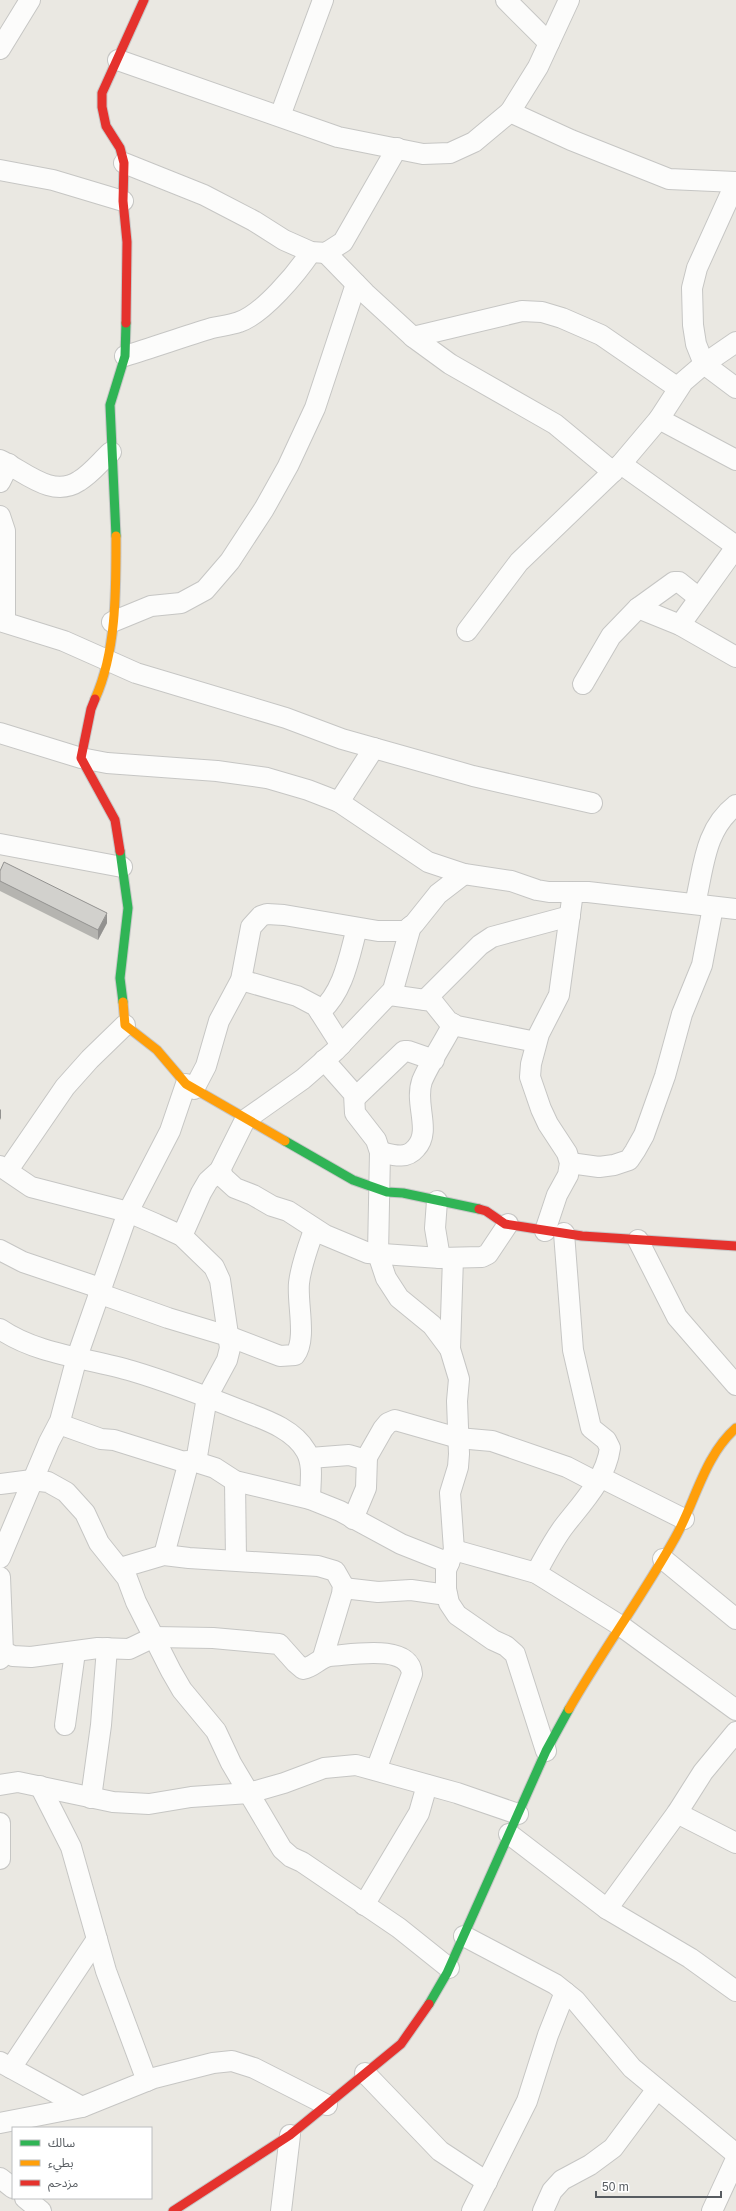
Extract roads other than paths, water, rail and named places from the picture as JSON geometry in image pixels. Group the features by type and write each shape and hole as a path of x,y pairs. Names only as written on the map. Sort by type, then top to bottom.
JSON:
{"street":[{"path":"0,49 30,0"},
{"path":"144,0 102,93 102,107 106,126 120,148 124,163 123,201 128,242 125,356 110,405 111,452 116,524 116,595 107,661 102,684 91,709 81,758 116,820 128,908 122,947 120,978 125,1025 157,1050 190,1087 245,1120 353,1180 380,1190 486,1210 508,1224 555,1232 638,1240 736,1246"},
{"path":"280,116 323,0"},
{"path":"506,0 549,43"},
{"path":"118,60 338,137 423,154 450,153 474,142 510,112 538,67 569,0"},
{"path":"510,112 571,140 669,179 736,182 693,279 693,325 696,344 704,364 736,388"},
{"path":"125,356 214,328 240,322 256,312 318,253 343,242 397,148"},
{"path":"124,163 204,195 254,221 284,240 318,253 356,284 412,337 450,364 555,424 617,468 736,546 680,625"},
{"path":"0,170 53,180 123,201"},
{"path":"112,622 151,606 181,604 205,590 230,561 264,509 288,466 315,408 356,284"},
{"path":"412,337 522,311 542,312 562,318 601,335 678,388"},
{"path":"467,631 519,562 617,468 659,419 678,388 704,364 736,342"},
{"path":"659,419 736,460"},
{"path":"0,482 4,462 46,485 63,488 79,482 111,452"},
{"path":"0,516 5,531 2,621 64,641 136,673 286,718 342,739 474,776 592,804"},
{"path":"583,684 611,636 638,608 674,582 679,582 699,598"},
{"path":"638,608 680,625 736,657"},
{"path":"0,733 81,758 107,763 217,771 267,778 339,802 428,862 464,874 511,881 538,890 573,892 736,909"},
{"path":"339,802 374,748"},
{"path":"570,1163 599,1167 614,1165 629,1160 644,1135 665,1076 682,1014 702,965 704,905 710,836 718,822 736,805"},
{"path":"0,844 122,867"},
{"path":"0,1558 32,1480 59,1424 77,1357 128,1212 170,1131 190,1087 206,1066 219,1022 241,980 251,927 261,916 267,914 284,915 357,928 397,933 405,931 411,926 438,894 464,874"},
{"path":"536,1573 565,1524 578,1510 598,1480 608,1458 609,1444 591,1428 573,1350 555,1232 557,1195 568,1174 570,1163 568,1152 546,1119 530,1077 531,1064 536,1042 559,995 573,892"},
{"path":"425,1000 480,945 492,936 570,916"},
{"path":"182,1236 201,1193 208,1182 220,1170 245,1120 303,1079 340,1045 390,994 398,979 411,926"},
{"path":"320,1012 331,1002 339,988 357,928"},
{"path":"241,980 297,996 316,1006 340,1045"},
{"path":"390,994 432,1001 448,1022 453,1024 536,1042"},
{"path":"380,1152 402,1156 409,1155 422,1140 424,1129 420,1112 421,1088 423,1080 453,1024"},
{"path":"125,1025 90,1059 65,1087 4,1168 31,1187 128,1212 182,1236 214,1267 220,1280 230,1348 227,1360 207,1397 193,1462 164,1554"},
{"path":"356,1097 404,1051 434,1060"},
{"path":"324,1060 352,1090 356,1097 355,1113 376,1140 380,1152 378,1254 386,1278 399,1298 432,1325 450,1349"},
{"path":"220,1170 224,1178 235,1188 253,1194 272,1206 288,1211 314,1230 368,1253 446,1258 482,1257 488,1254 508,1224"},
{"path":"437,1201 436,1228 446,1258 450,1349 459,1378 456,1401 458,1467 450,1493 451,1556 446,1589 447,1595 449,1603 457,1615 515,1654 546,1751"},
{"path":"0,1250 23,1262 168,1318 228,1336 280,1356 295,1356 300,1346 299,1284 302,1264 314,1230"},
{"path":"638,1240 676,1317 736,1385"},
{"path":"0,1329 14,1339 46,1350 132,1371 207,1397 278,1426 305,1449 310,1458 310,1499"},
{"path":"353,1519 366,1488 367,1457 382,1429 388,1423 395,1420 458,1438 492,1441 567,1467 684,1519"},
{"path":"59,1424 101,1439 114,1440 181,1461 193,1462 215,1468 235,1480 310,1499 353,1519 400,1544 536,1573 621,1626 736,1710"},
{"path":"173,2211 290,2135 401,2044 424,2013 450,1968 546,1751 570,1707 663,1559 684,1519 712,1458 734,1428"},
{"path":"310,1458 349,1455 362,1459 367,1457"},
{"path":"0,1484 32,1480 48,1482 66,1492 85,1513 99,1543 127,1578 136,1602 182,1690 216,1731 231,1763 282,1849 291,1857 302,1862 399,1928 450,1968"},
{"path":"235,1480 236,1560"},
{"path":"0,1578 1,1654 31,1657 107,1648 129,1649 154,1637 213,1638 272,1642 279,1644 286,1649 296,1663 303,1669 310,1668 323,1657 343,1588 340,1577 335,1571 318,1566 189,1558 164,1554 120,1568"},
{"path":"663,1559 736,1619"},
{"path":"343,1588 378,1592 411,1590 447,1595"},
{"path":"91,1798 101,1725 107,1648"},
{"path":"65,1725 75,1652"},
{"path":"323,1657 363,1653 387,1653 406,1660 412,1666 412,1674 376,1770"},
{"path":"606,1909 677,1813 704,1772 736,1732"},
{"path":"0,1785 18,1782 113,1802 148,1804 191,1797 249,1792 335,1766 356,1765 427,1785 518,1814"},
{"path":"364,1904 419,1813 427,1785"},
{"path":"40,1786 71,1848 106,1971 147,2081"},
{"path":"677,1813 736,1843"},
{"path":"0,1822 0,1859"},
{"path":"509,1834 606,1909 690,1958 736,1991"},
{"path":"464,1936 555,1984 575,2000 632,2068 736,2154"},
{"path":"82,2107 6,2065 97,1939"},
{"path":"472,2211 530,2093 548,2035 565,1992"},
{"path":"0,2123 82,2107 147,2081 182,2070 232,2061 254,2068 326,2105"},
{"path":"365,2073 440,2151 487,2182"},
{"path":"543,2211 552,2191 562,2180 590,2165 613,2148 656,2089"},
{"path":"281,2211 290,2135"},
{"path":"712,2211 736,2159"},
{"path":"0,2178 12,2187"},
{"path":"26,2199 41,2211"}]}
